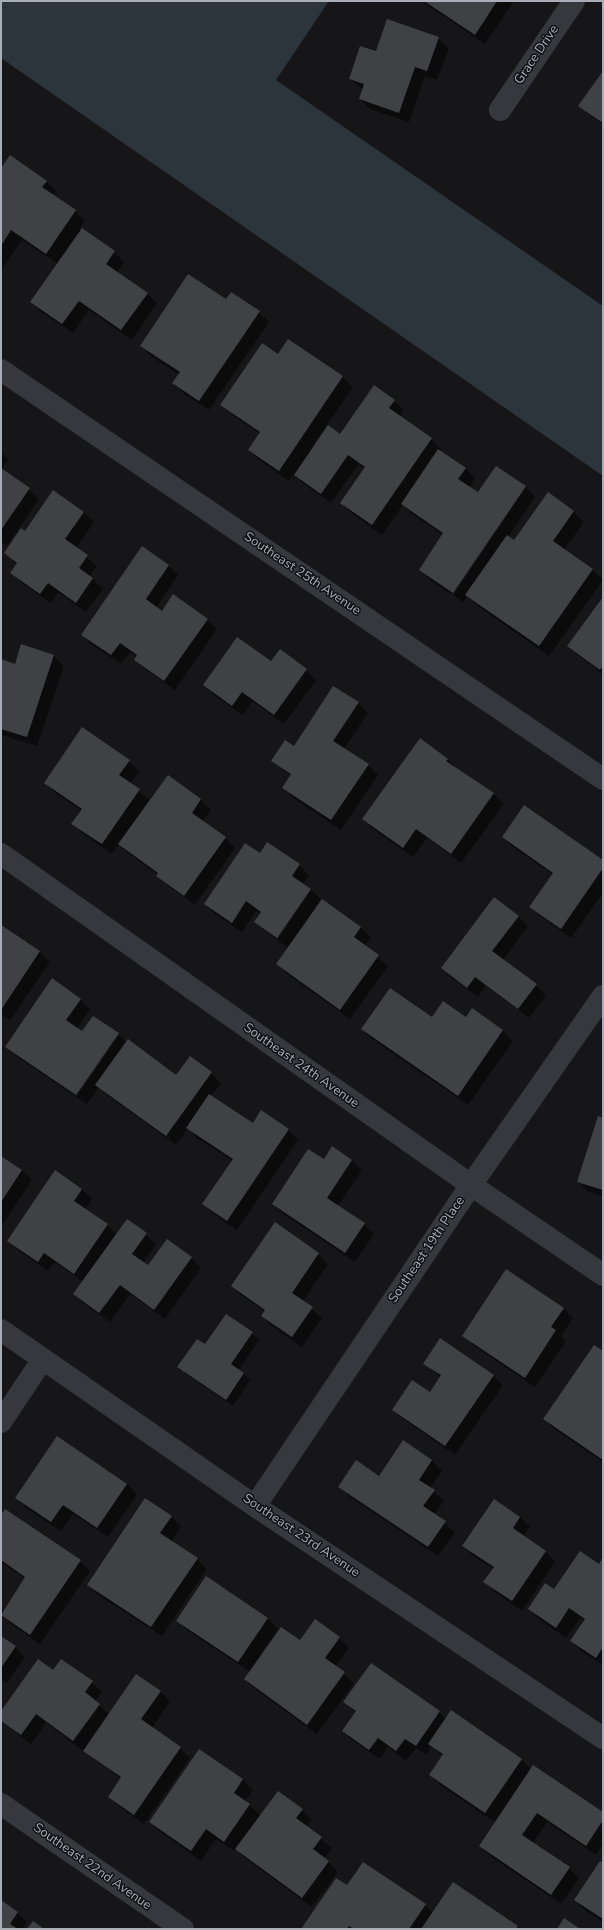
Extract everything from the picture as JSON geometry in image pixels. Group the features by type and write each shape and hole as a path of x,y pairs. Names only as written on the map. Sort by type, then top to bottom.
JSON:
{"street":[{"name":"Grace Drive","path":"500,110 574,1"},
{"name":"Southeast 25th Avenue","path":"1,370 603,779"},
{"name":"Southeast 24th Avenue","path":"1,854 471,1185 603,1274"},
{"name":"Southeast 19th Place","path":"255,1506 471,1185 603,996"},
{"name":"Southeast 23rd Avenue","path":"1,1330 255,1506 603,1738"},
{"path":"1,1422 43,1359"},
{"name":"Southeast 22nd Avenue","path":"1,1804 183,1929"}],"shaded area":[{"path":"1,1 329,1 276,80 603,306 603,476 1,58"}],"building":[{"path":"424,1 497,1 475,35"},
{"path":"387,19 439,37 427,71 415,67 399,113 359,99 364,84 349,79 360,46 376,51"},
{"path":"603,71 603,123 578,106"},
{"path":"10,155 47,181 42,187 76,210 46,254 11,230 1,246 1,168"},
{"path":"82,228 115,251 106,264 148,293 121,330 79,301 62,324 30,302"},
{"path":"188,274 226,299 231,292 260,311 199,401 172,383 180,372 140,346"},
{"path":"288,339 343,376 279,471 248,450 260,432 220,405 262,343 278,354"},
{"path":"374,385 395,400 389,408 432,438 372,525 340,503 365,467 348,455 321,494 294,475 328,425 340,434"},
{"path":"438,449 466,468 458,479 478,492 496,466 526,486 453,593 419,570 443,533 401,504"},
{"path":"1,468 30,488 1,530"},
{"path":"53,490 84,512 65,539 88,555 79,568 93,578 76,603 48,583 40,594 10,573 17,563 4,553 21,528 25,531"},
{"path":"548,492 574,511 553,541 593,569 539,646 465,595 507,535 514,540"},
{"path":"142,546 169,565 146,599 162,611 173,594 208,619 164,681 134,660 137,655 120,643 111,655 81,635"},
{"path":"603,597 603,666 600,670 567,646"},
{"path":"237,637 271,661 280,649 307,669 274,715 242,692 232,706 203,685"},
{"path":"21,644 54,655 27,737 1,729 1,659 15,664"},
{"path":"333,686 359,702 333,741 369,764 331,820 282,788 291,774 271,761 285,740 294,746"},
{"path":"82,727 130,760 119,775 140,789 102,844 71,824 82,809 44,783"},
{"path":"420,738 448,759 446,761 494,793 451,854 416,829 403,848 362,819"},
{"path":"168,775 201,799 192,813 226,837 184,896 156,876 158,873 118,844"},
{"path":"524,805 603,860 603,868 561,929 529,907 553,873 502,837"},
{"path":"267,842 300,864 292,876 311,889 277,938 254,922 261,912 246,901 232,923 204,904 245,843 260,853"},
{"path":"494,897 519,916 492,951 537,984 518,1009 475,977 467,988 441,968"},
{"path":"322,899 361,927 354,937 379,955 340,1010 276,964"},
{"path":"1,925 40,951 1,1010"},
{"path":"52,978 81,999 66,1020 82,1031 93,1016 119,1033 76,1095 5,1047"},
{"path":"390,988 432,1017 443,1001 466,1017 472,1008 503,1030 458,1096 361,1029"},
{"path":"128,1039 176,1075 190,1056 212,1072 166,1136 95,1085"},
{"path":"209,1094 253,1123 261,1110 289,1129 227,1221 202,1204 233,1159 186,1128"},
{"path":"598,1116 603,1118 603,1190 577,1182"},
{"path":"332,1146 352,1160 327,1198 365,1223 345,1253 272,1204 308,1149 324,1159"},
{"path":"1,1156 22,1170 1,1202"},
{"path":"55,1170 82,1189 74,1201 108,1224 74,1274 44,1253 38,1262 7,1241"},
{"path":"127,1219 147,1233 132,1254 148,1265 167,1239 192,1257 154,1310 120,1285 99,1313 73,1294"},
{"path":"275,1222 319,1253 292,1293 313,1307 292,1337 261,1316 265,1310 231,1286"},
{"path":"506,1269 564,1308 551,1327 556,1330 525,1378 462,1336"},
{"path":"226,1314 253,1332 231,1364 244,1373 226,1400 177,1367 197,1339 205,1344"},
{"path":"440,1338 494,1375 445,1446 392,1410 412,1380 430,1392 441,1375 423,1364"},
{"path":"594,1345 603,1351 603,1460 543,1419"},
{"path":"57,1436 127,1484 97,1528 63,1505 51,1522 15,1498"},
{"path":"403,1440 432,1460 419,1480 435,1490 423,1506 446,1521 428,1547 338,1487 356,1460 379,1476"},
{"path":"145,1498 172,1516 160,1533 198,1558 151,1627 87,1585"},
{"path":"494,1499 520,1517 513,1528 546,1551 512,1601 483,1582 494,1567 462,1546"},
{"path":"5,1509 81,1560 30,1635 1,1615 25,1577 1,1560 1,1515"},
{"path":"580,1551 599,1564 603,1557 603,1647 596,1658 570,1641 585,1619 569,1608 556,1628 528,1609 545,1583 554,1589"},
{"path":"206,1576 268,1618 238,1662 176,1621"},
{"path":"315,1619 340,1637 325,1658 345,1672 307,1725 244,1679 281,1627 300,1640"},
{"path":"1,1636 16,1646 1,1668"},
{"path":"38,1659 53,1670 61,1659 93,1681 85,1692 100,1704 73,1741 36,1714 21,1735 1,1721 1,1711"},
{"path":"371,1663 440,1711 416,1746 405,1739 396,1751 378,1738 369,1750 342,1731 356,1711 343,1702"},
{"path":"136,1674 161,1691 141,1719 181,1747 134,1815 108,1797 121,1777 83,1751"},
{"path":"451,1710 522,1759 485,1813 429,1775 443,1754 428,1744"},
{"path":"199,1749 243,1779 234,1793 250,1804 224,1842 206,1829 191,1851 149,1822"},
{"path":"533,1765 603,1812 603,1820 586,1846 537,1813 522,1835 570,1867 551,1895 479,1846"},
{"path":"278,1791 303,1809 296,1818 322,1837 313,1849 329,1861 302,1898 235,1849"},
{"path":"600,1861 603,1863 603,1919 574,1900"},
{"path":"363,1862 426,1904 409,1929 354,1929 349,1926 347,1929 301,1929 336,1878 347,1885"},
{"path":"453,1882 518,1926 516,1929 421,1929"},
{"path":"1,1900 18,1912 10,1924 18,1929 1,1929"},
{"path":"564,1918 580,1929 557,1929"},
{"path":"33,1921 44,1929 27,1929"}]}
